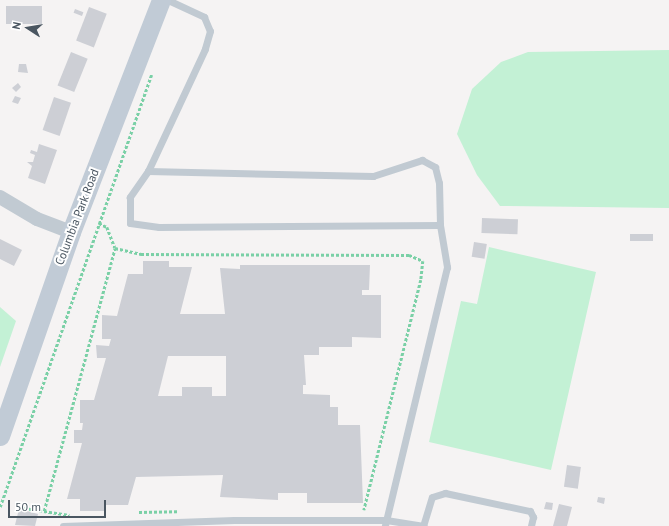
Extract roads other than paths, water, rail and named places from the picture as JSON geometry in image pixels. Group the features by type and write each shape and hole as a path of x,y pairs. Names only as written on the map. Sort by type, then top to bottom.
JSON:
{"street":[{"name":"Columbia Park Road","path":"0,436 71,232 161,0"},
{"path":"0,197 30,215 71,232"}],"lane":[{"path":"168,0 204,17 210,31 206,49 148,171 130,197 130,223 159,227 440,225"},
{"path":"148,171 373,176 422,160 435,167 439,183 440,225 446,267 385,523"},
{"path":"63,526 251,523 385,523 424,526 432,497 445,493 530,511 533,517 531,526"}]}
